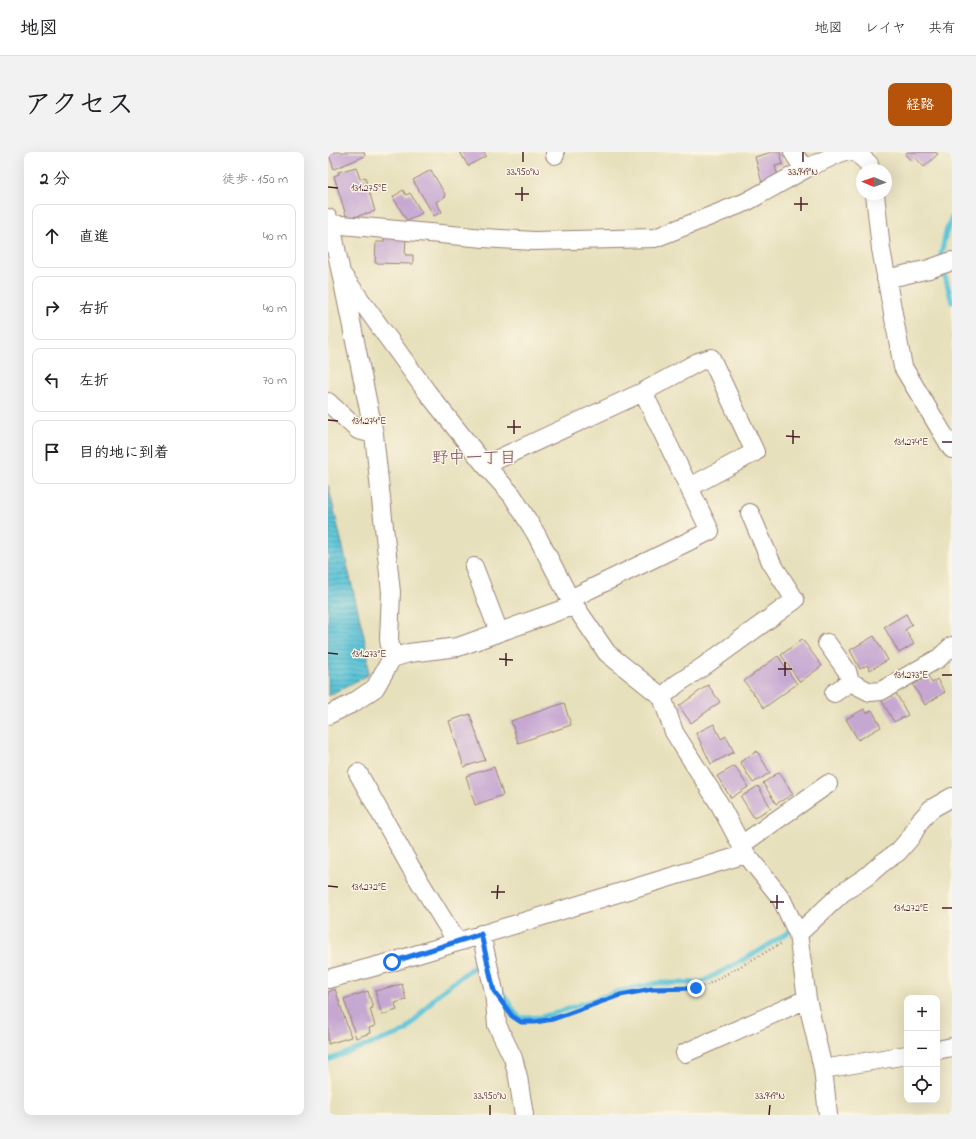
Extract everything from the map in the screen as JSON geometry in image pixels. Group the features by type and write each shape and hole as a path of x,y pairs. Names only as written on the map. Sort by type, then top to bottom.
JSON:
{"street":[{"path":"792,152 807,168"},
{"path":"328,715 353,703 375,688 392,658 389,639 391,592 374,434 342,273 329,223 484,238 534,241 655,238 746,202 807,168 842,152"},
{"path":"851,152 858,153 868,164"},
{"path":"876,200 881,249 902,367 952,449"},
{"path":"886,279 929,269 952,261"},
{"path":"342,273 427,392 485,465 512,496 536,534 573,602 607,653 662,697 674,732 720,805 744,850 781,898 798,934 807,999 823,1069 828,1115"},
{"path":"485,465 643,392 698,362 710,358 755,452 690,487"},
{"path":"392,658 409,653 458,647 499,632 573,602 710,531 643,392"},
{"path":"328,402 358,430 374,434"},
{"path":"662,697 677,684 795,600 771,562 750,513"},
{"path":"474,567 499,632"},
{"path":"827,642 847,671 850,682 870,692 881,691 939,658 952,646"},
{"path":"834,693 850,682"},
{"path":"358,773 410,866 457,942"},
{"path":"328,979 392,962 457,942 744,850 828,784"},
{"path":"798,934 842,892 866,877 898,852 911,837 920,821 931,809 952,797"},
{"path":"481,934 494,991 498,1025 512,1058 518,1077 524,1115"},
{"path":"685,1053 807,999"},
{"path":"940,1049 952,1047"},
{"path":"823,1069 904,1056"}],"path":[{"path":"512,1016 521,1022 535,1022 553,1019 620,995 652,989 705,986 798,934"}],"water":[{"path":"328,485 368,653 368,675 328,696"}],"building":[{"path":"328,152 364,152 365,156 334,169"},
{"path":"460,152 484,152 486,156 468,166"},
{"path":"772,152 780,152 783,164 775,166 779,179 762,183 755,157"},
{"path":"907,152 935,152 938,154 924,167 915,157 911,161 905,154"},
{"path":"356,167 360,179 365,177 375,211 347,219 334,176 339,174 338,172"},
{"path":"431,170 446,196 436,202 442,212 434,216 413,180"},
{"path":"403,190 406,195 410,193 422,213 407,221 393,197"},
{"path":"384,237 406,238 405,255 413,255 413,264 375,263 376,242 384,242"},
{"path":"906,614 912,625 905,630 914,644 899,653 884,627"},
{"path":"874,636 888,660 870,670 867,665 860,669 850,650"},
{"path":"802,639 822,666 800,682 781,655"},
{"path":"778,656 797,684 764,708 744,681"},
{"path":"928,676 932,683 937,679 945,692 925,705 913,685"},
{"path":"708,685 720,702 691,723 679,706"},
{"path":"896,693 908,715 894,722 882,701"},
{"path":"564,703 571,725 518,743 511,721"},
{"path":"864,709 867,713 872,710 881,727 858,740 846,719"},
{"path":"470,714 485,760 464,767 449,721"},
{"path":"714,724 721,739 726,736 734,752 711,764 696,733"},
{"path":"757,751 770,773 753,783 740,762"},
{"path":"735,766 748,787 731,798 717,776"},
{"path":"494,767 503,795 475,805 466,776"},
{"path":"779,772 793,794 776,804 763,783"},
{"path":"758,786 771,808 754,818 741,797"},
{"path":"402,984 406,1000 395,1003 397,1010 382,1015 375,991"},
{"path":"335,989 351,1037 328,1044 328,992"},
{"path":"368,991 373,1008 370,1009 375,1026 369,1028 370,1033 356,1038 344,999"}],"waterway":[{"path":"940,259 946,232 952,216"},
{"path":"944,273 952,302"},
{"path":"500,989 516,1014 521,1018 541,1017 615,992 658,983 702,982 759,951 790,931"},
{"path":"328,1060 406,1031 437,995 472,968 478,966"}],"district":[{"name":"野中一丁目","path":"474,458"}],"route":[{"path":"392,962 481,934 494,991 512,1016 521,1022 535,1022 553,1019 620,995 652,989 696,988"}]}
